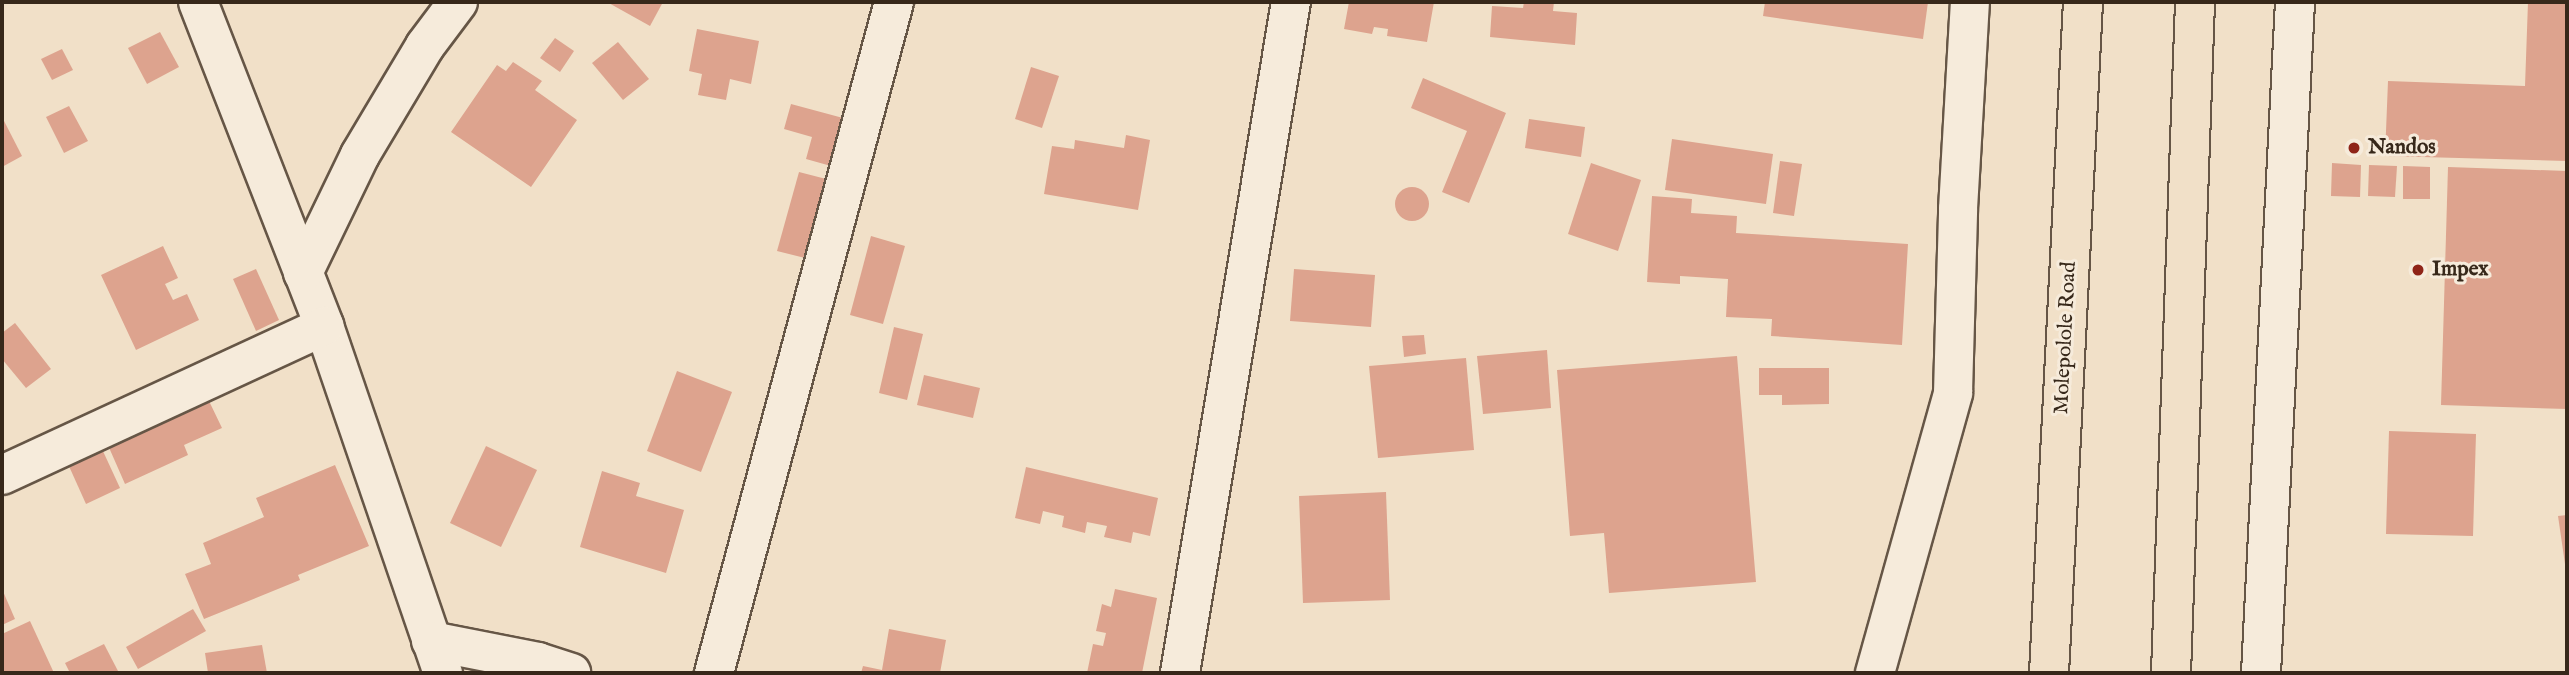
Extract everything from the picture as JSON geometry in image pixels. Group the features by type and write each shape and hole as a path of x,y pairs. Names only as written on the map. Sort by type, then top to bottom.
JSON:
{"main road":[{"name":"Molepolole Road","path":"2049,673 2083,2"},
{"path":"2171,673 2195,2"}],"street":[{"path":"198,2 324,326 437,657 538,662 571,673"},
{"path":"303,273 360,155 425,46 457,2"},
{"path":"713,673 894,2"},
{"path":"1180,673 1291,2"},
{"path":"1875,673 1953,393 1958,209 1970,2"},
{"path":"2261,673 2295,2"},
{"path":"2,475 324,326"}],"building":[{"path":"607,2 663,2 650,26"},
{"path":"1349,2 1434,2 1427,42 1387,36 1388,29 1374,27 1372,34 1344,29"},
{"path":"1524,2 1554,2 1553,11 1577,13 1575,45 1490,37 1492,6 1523,8"},
{"path":"1765,2 1928,2 1923,39 1763,16"},
{"path":"2528,2 2567,2 2567,161 2385,156 2388,81 2525,86"},
{"path":"697,29 759,41 751,84 730,79 726,100 698,95 702,74 689,71"},
{"path":"160,32 179,67 147,84 128,48"},
{"path":"555,38 574,51 560,72 540,58"},
{"path":"618,42 649,79 623,100 592,63"},
{"path":"62,49 73,70 52,80 41,59"},
{"path":"513,62 542,81 535,90 577,120 531,187 451,132 497,65 506,71"},
{"path":"1031,67 1059,76 1042,128 1015,119"},
{"path":"1423,78 1506,113 1469,203 1442,192 1467,131 1411,108"},
{"path":"791,104 843,118 831,166 806,159 812,137 784,129"},
{"path":"69,106 88,141 64,153 46,117"},
{"path":"2,117 22,156 2,167"},
{"path":"1529,119 1585,127 1581,157 1525,148"},
{"path":"1126,135 1150,140 1138,210 1044,194 1052,146 1074,149 1075,140 1124,148"},
{"path":"1672,139 1773,154 1766,204 1665,190"},
{"path":"1780,161 1802,164 1794,216 1773,213"},
{"path":"1591,163 1641,180 1618,251 1568,234"},
{"path":"2332,163 2361,165 2360,197 2331,196"},
{"path":"2369,165 2397,166 2395,197 2368,196"},
{"path":"2403,166 2430,167 2430,199 2403,199"},
{"path":"2448,167 2567,171 2567,409 2441,405"},
{"path":"799,172 830,180 809,259 777,251"},
{"path":"1412,187 1424,192 1429,204 1424,216 1412,221 1400,216 1395,204 1400,192"},
{"path":"1652,196 1692,199 1691,213 1737,216 1736,233 1908,244 1902,345 1771,336 1772,319 1726,317 1728,279 1680,276 1680,284 1647,282"},
{"path":"871,236 905,246 883,324 850,315"},
{"path":"163,246 178,278 165,284 173,300 187,294 199,320 136,350 101,275"},
{"path":"256,269 279,320 256,331 233,279"},
{"path":"1294,269 1375,275 1371,327 1290,321"},
{"path":"15,323 51,369 26,388 2,359 2,333"},
{"path":"894,327 923,334 907,400 879,393"},
{"path":"1424,335 1426,354 1404,357 1402,336"},
{"path":"1547,350 1551,408 1483,414 1477,356"},
{"path":"1737,356 1756,582 1609,593 1604,533 1570,536 1557,370"},
{"path":"1466,358 1474,450 1378,458 1369,366"},
{"path":"1759,368 1829,368 1829,404 1782,405 1782,395 1759,395"},
{"path":"677,371 732,392 701,472 647,451"},
{"path":"924,375 980,388 973,418 917,405"},
{"path":"209,401 222,428 184,445 188,455 125,484 107,443"},
{"path":"2389,431 2476,434 2473,536 2386,534"},
{"path":"486,446 537,470 501,547 450,523"},
{"path":"102,449 120,488 86,504 68,464"},
{"path":"335,465 369,546 298,575 300,580 204,619 185,574 211,564 203,543 264,517 256,498"},
{"path":"1026,467 1158,498 1150,536 1133,532 1131,543 1104,537 1107,526 1087,522 1085,533 1062,527 1064,516 1043,511 1040,524 1015,518"},
{"path":"602,471 640,483 636,496 684,510 666,573 580,547"},
{"path":"1386,492 1390,600 1303,603 1299,496"},
{"path":"2567,515 2567,571 2566,571 2558,516"},
{"path":"2,589 15,619 2,625"},
{"path":"1115,589 1157,598 1142,673 1087,673 1093,644 1103,646 1106,633 1096,631 1102,604 1111,607"},
{"path":"193,609 206,631 138,669 126,647"},
{"path":"30,621 54,673 2,673 2,634"},
{"path":"889,629 946,640 940,673 861,673 863,666 882,670"},
{"path":"104,644 118,671 70,673 65,663"},
{"path":"262,645 267,673 208,673 205,653"}],"place":[{"name":"Nandos","path":"2354,148"},
{"name":"Impex","path":"2418,270"}]}
